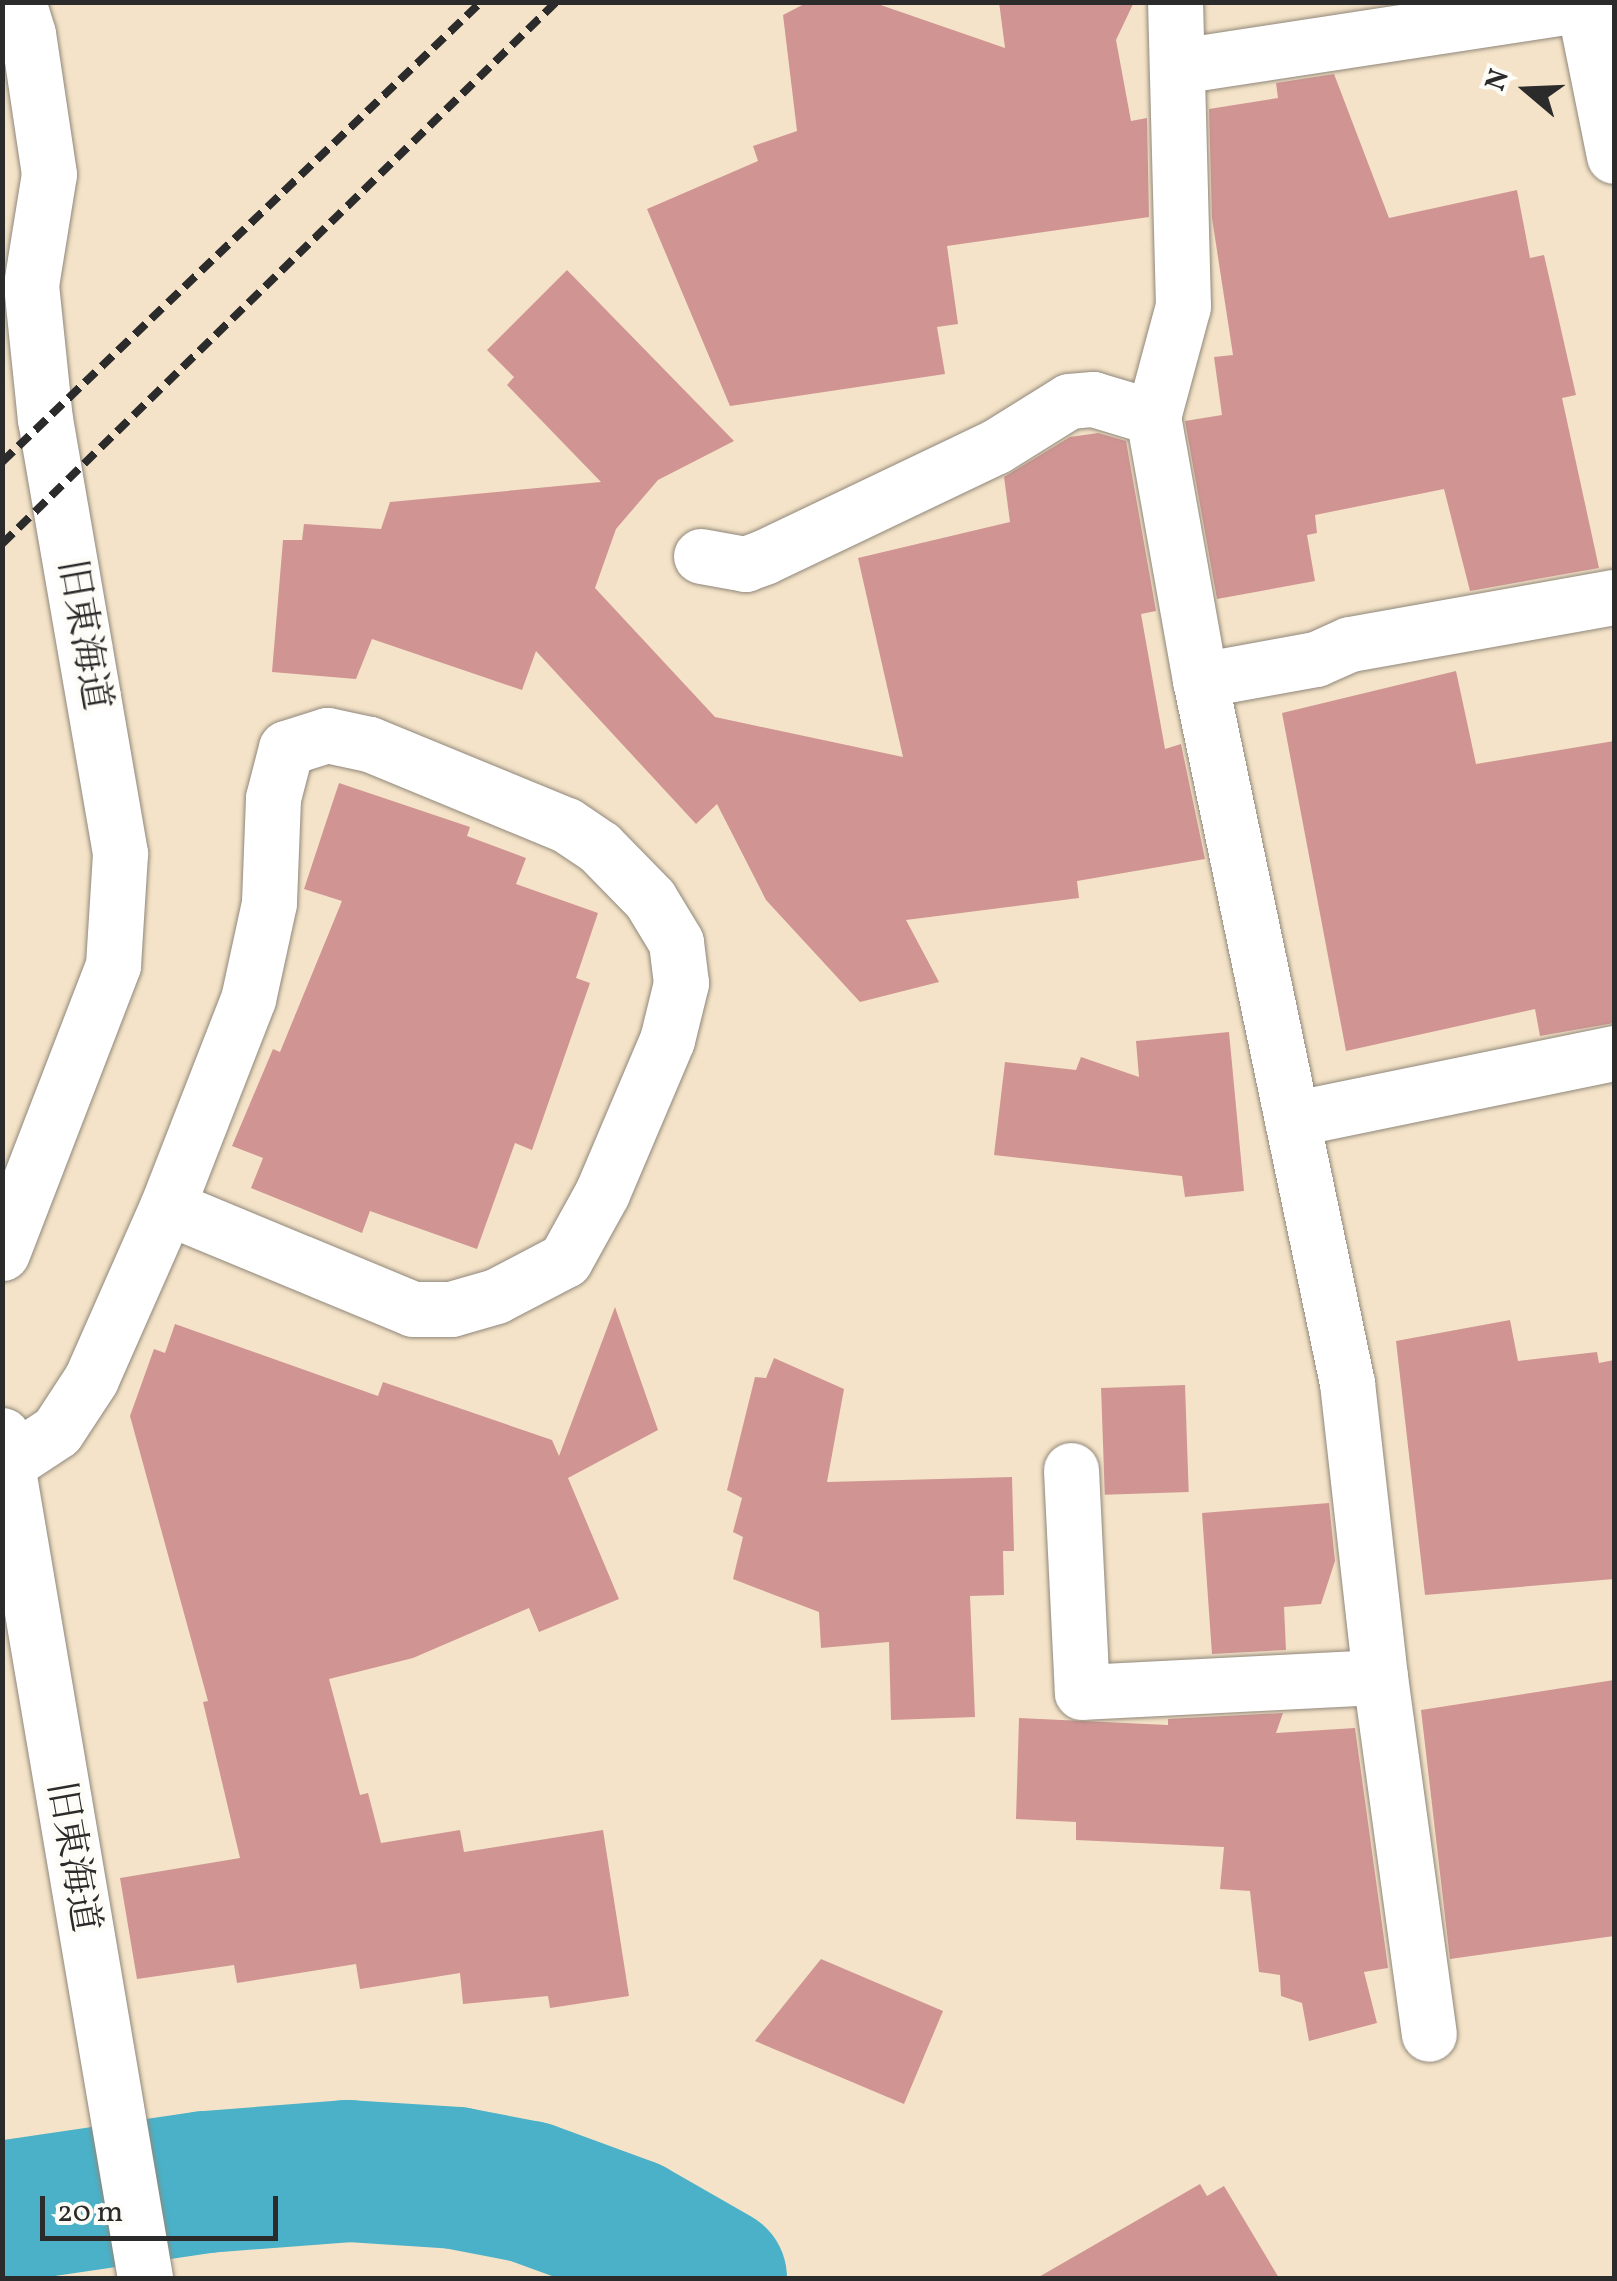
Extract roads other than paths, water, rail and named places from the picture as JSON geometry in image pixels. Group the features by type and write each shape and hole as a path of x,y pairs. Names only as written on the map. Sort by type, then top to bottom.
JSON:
{"street":[{"name":"旧東海道","path":"2,1253 113,965 120,852 45,420 31,285 50,174 28,34 18,2"},
{"path":"1176,2 1178,66 1174,96 1185,232 1184,306 1153,418 1200,680 1346,1383 1380,1676 1429,2034"},
{"path":"1178,66 1583,4 1614,156"},
{"path":"700,556 745,564 764,557 994,447 1069,401 1093,399 1153,418"},
{"path":"1200,680 1316,659 1350,644 1614,596"},
{"path":"6,1448 57,1430 91,1378 167,1208 248,1000 269,903 273,798 286,748 327,735 370,744 566,825 599,847 650,898 676,942 681,983 667,1040 602,1193 565,1260 496,1296 451,1309 413,1310 167,1208"},
{"path":"1292,1120 1614,1053"},
{"name":"旧東海道","path":"6,1448 145,2278"},
{"path":"1071,1470 1082,1692 1380,1676"}],"waterway":[{"path":"2,2212 206,2182 348,2171 456,2178 529,2192 630,2229 716,2278"}],"railway":[{"path":"2,462 481,2"},
{"path":"2,544 556,2"}]}
